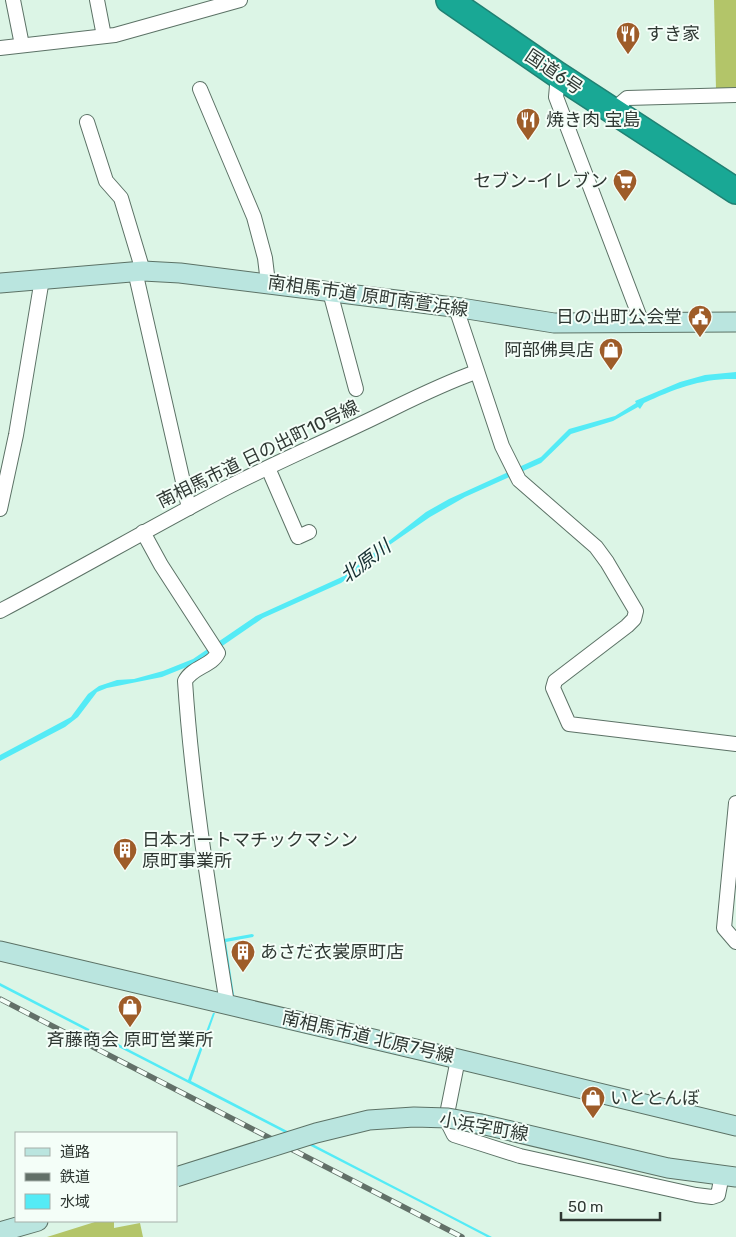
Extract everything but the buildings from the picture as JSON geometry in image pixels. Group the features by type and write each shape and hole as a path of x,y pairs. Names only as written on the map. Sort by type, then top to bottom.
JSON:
{"highway":[{"name":"国道6号","path":"449,0 612,111 736,191"}],"street":[{"path":"13,0 22,45"},
{"path":"97,0 104,36"},
{"path":"0,48 115,35 240,0"},
{"path":"558,75 556,97 642,323"},
{"path":"200,89 254,216 265,258 268,283"},
{"path":"612,111 627,98 736,95"},
{"path":"86,122 106,181 121,198 139,271 189,508"},
{"name":"南相馬市道 原町南萱浜線","path":"0,283 139,271 194,274 268,283 554,323 736,322"},
{"path":"0,509 16,435 42,279"},
{"path":"330,292 356,389"},
{"path":"456,308 502,446 519,480 596,547 636,611 634,619 627,626 555,681 553,688 569,724 736,744"},
{"name":"南相馬市道 日の出町10号線","path":"0,611 143,532 268,468 364,423 414,397 476,372"},
{"path":"268,468 298,537 309,532"},
{"path":"143,532 161,565 215,648 216,658 188,676 185,681 194,782 227,1004"},
{"path":"736,803 734,845 724,928 736,942"},
{"name":"南相馬市道 北原7号線","path":"0,951 458,1058 736,1126"},
{"path":"458,1058 447,1114 448,1123 454,1135 520,1156 696,1195 712,1197 718,1195 729,1176"},
{"name":"小浜字町線","path":"178,1176 316,1133 368,1120 390,1118 440,1118 482,1124 668,1168 729,1176"},
{"path":"0,1232 34,1222"}],"green space":[{"path":"714,0 736,0 736,90 716,90"},
{"path":"95,1222 114,1222 114,1228 140,1223 143,1237 47,1237"}],"water":[{"name":"北原川","path":"736,372 736,379 711,380 677,389 644,403 640,409 638,407 613,421 571,434 541,463 465,497 430,517 388,546 341,583 263,618 199,662 162,677 107,688 97,692 78,717 65,727 0,761 0,755 71,717 88,694 99,686 117,680 134,679 163,671 193,659 256,616 344,576 426,512 449,499 541,457 569,429 615,416 636,403 635,401 680,382 705,375"},
{"path":"254,935 253,937 226,942 234,995 232,995 224,939"},
{"path":"0,983 188,1080 213,1013 215,1013 191,1081 492,1237 487,1237 0,986"}],"railway":[{"path":"0,999 462,1237"}],"place":[{"name":"すき家","path":"628,55"},
{"name":"焼き肉 宝島","path":"528,141"},
{"name":"セブン-イレブン","path":"625,202"},
{"name":"日の出町公会堂","path":"700,338"},
{"name":"阿部佛具店","path":"611,371"},
{"name":"日本オートマチックマシン 原町事業所","path":"125,871"},
{"name":"あさだ衣裳原町店","path":"243,973"},
{"name":"斉藤商会 原町営業所","path":"130,1028"},
{"name":"いととんぼ","path":"593,1119"}]}
